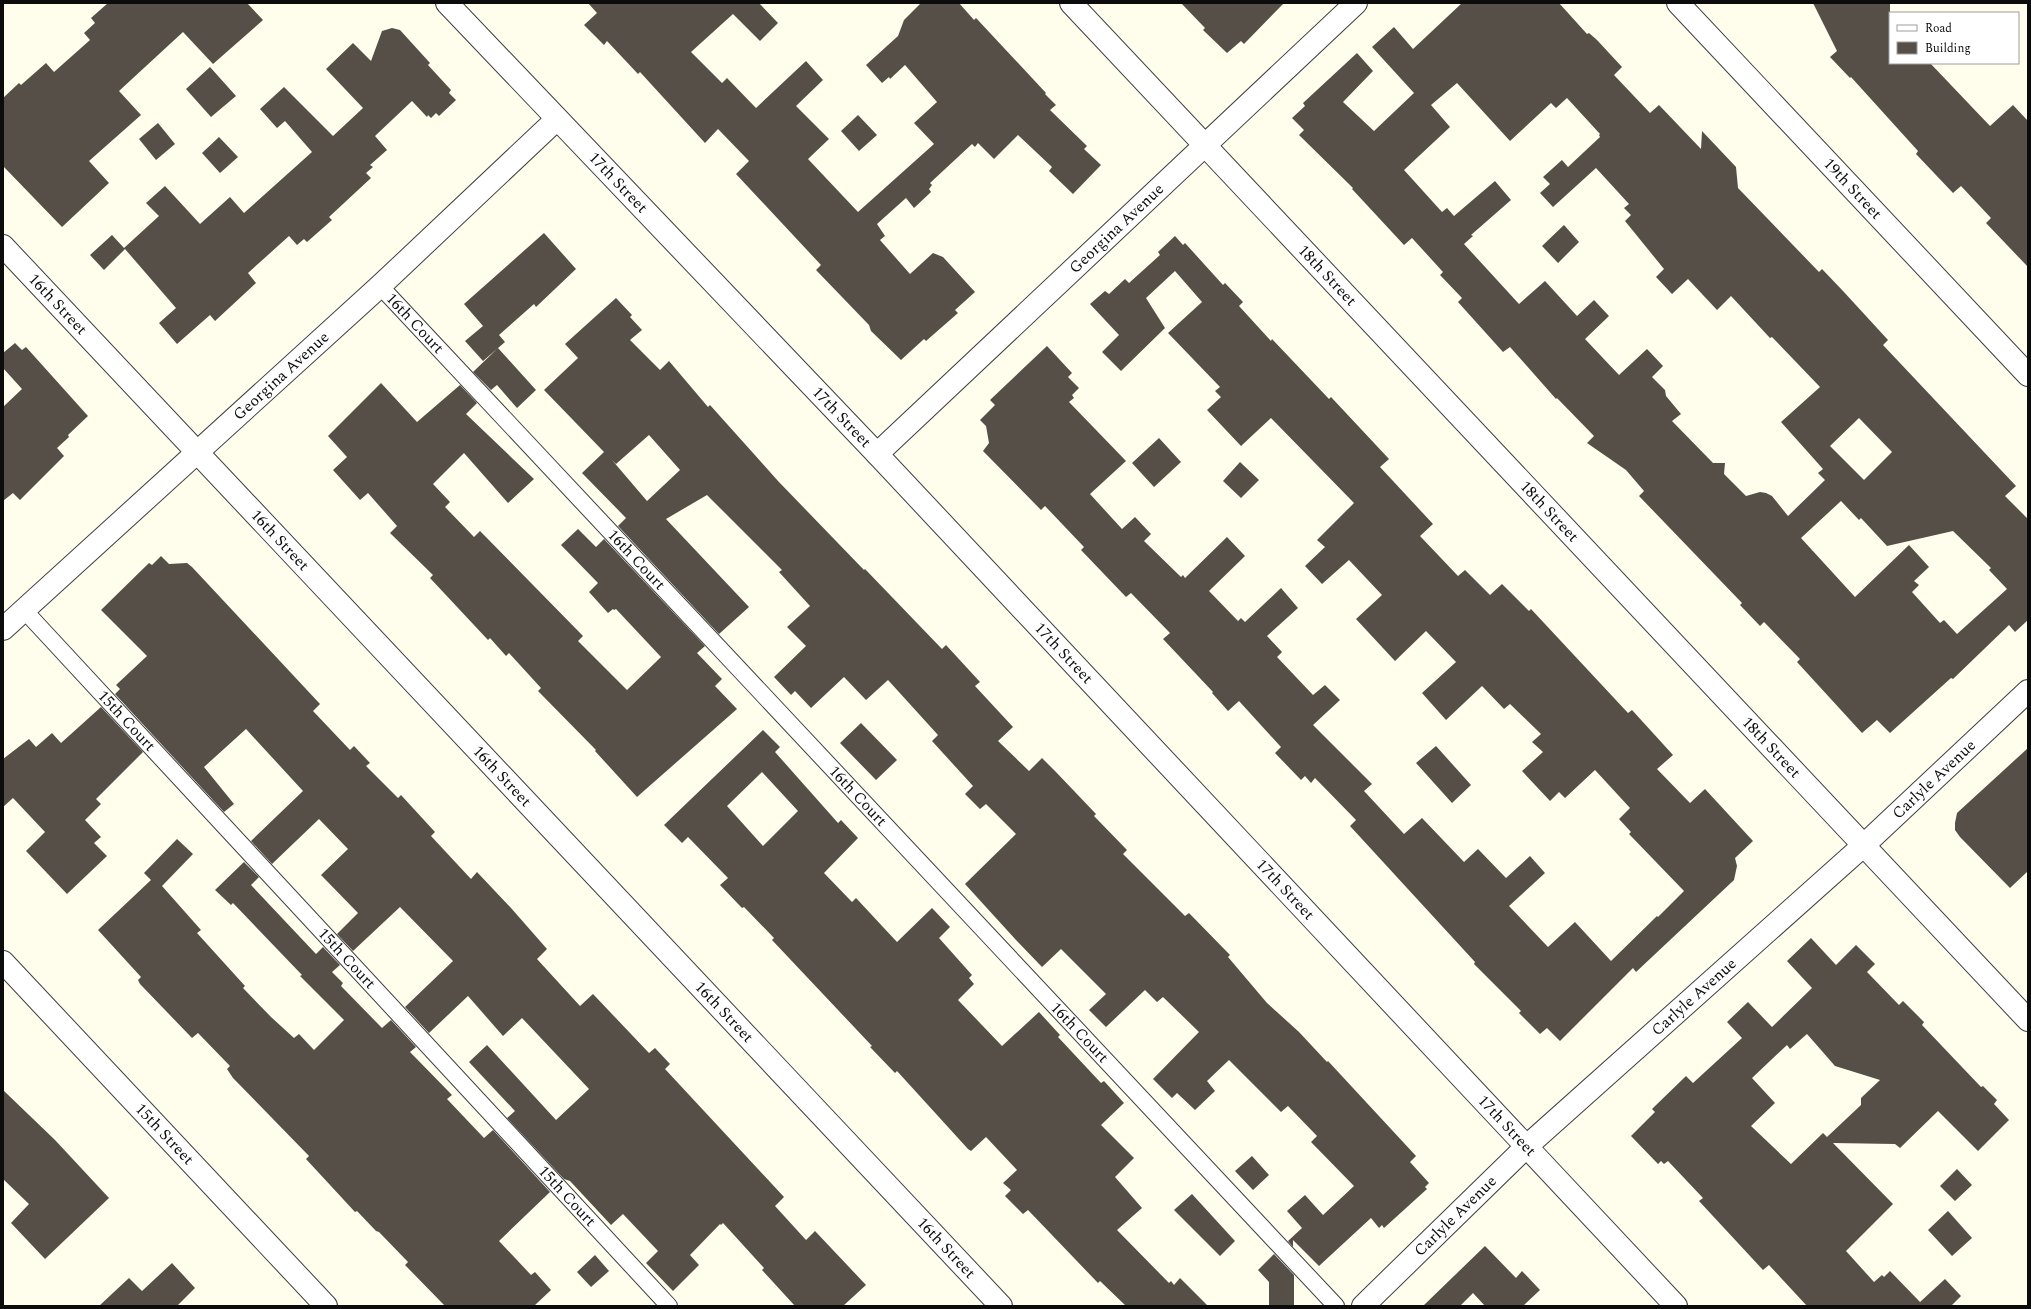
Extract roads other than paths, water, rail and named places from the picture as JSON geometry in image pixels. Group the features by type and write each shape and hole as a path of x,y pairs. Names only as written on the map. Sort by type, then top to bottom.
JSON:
{"street":[{"name":"17th Street","path":"447,3 877,454 1676,1306"},
{"name":"18th Street","path":"1071,3 2028,1020"},
{"name":"Georgina Avenue","path":"877,454 1356,3"},
{"name":"19th Street","path":"1678,3 2028,375"},
{"name":"Georgina Avenue","path":"3,629 380,286 557,119"},
{"name":"16th Street","path":"3,246 1001,1306"},
{"name":"Carlyle Avenue","path":"1363,1306 1527,1146 1864,845 2028,690"},
{"name":"15th Street","path":"3,962 326,1306"}],"lane":[{"name":"16th Court","path":"380,286 1336,1306"},
{"name":"15th Court","path":"24,610 669,1306"}]}
